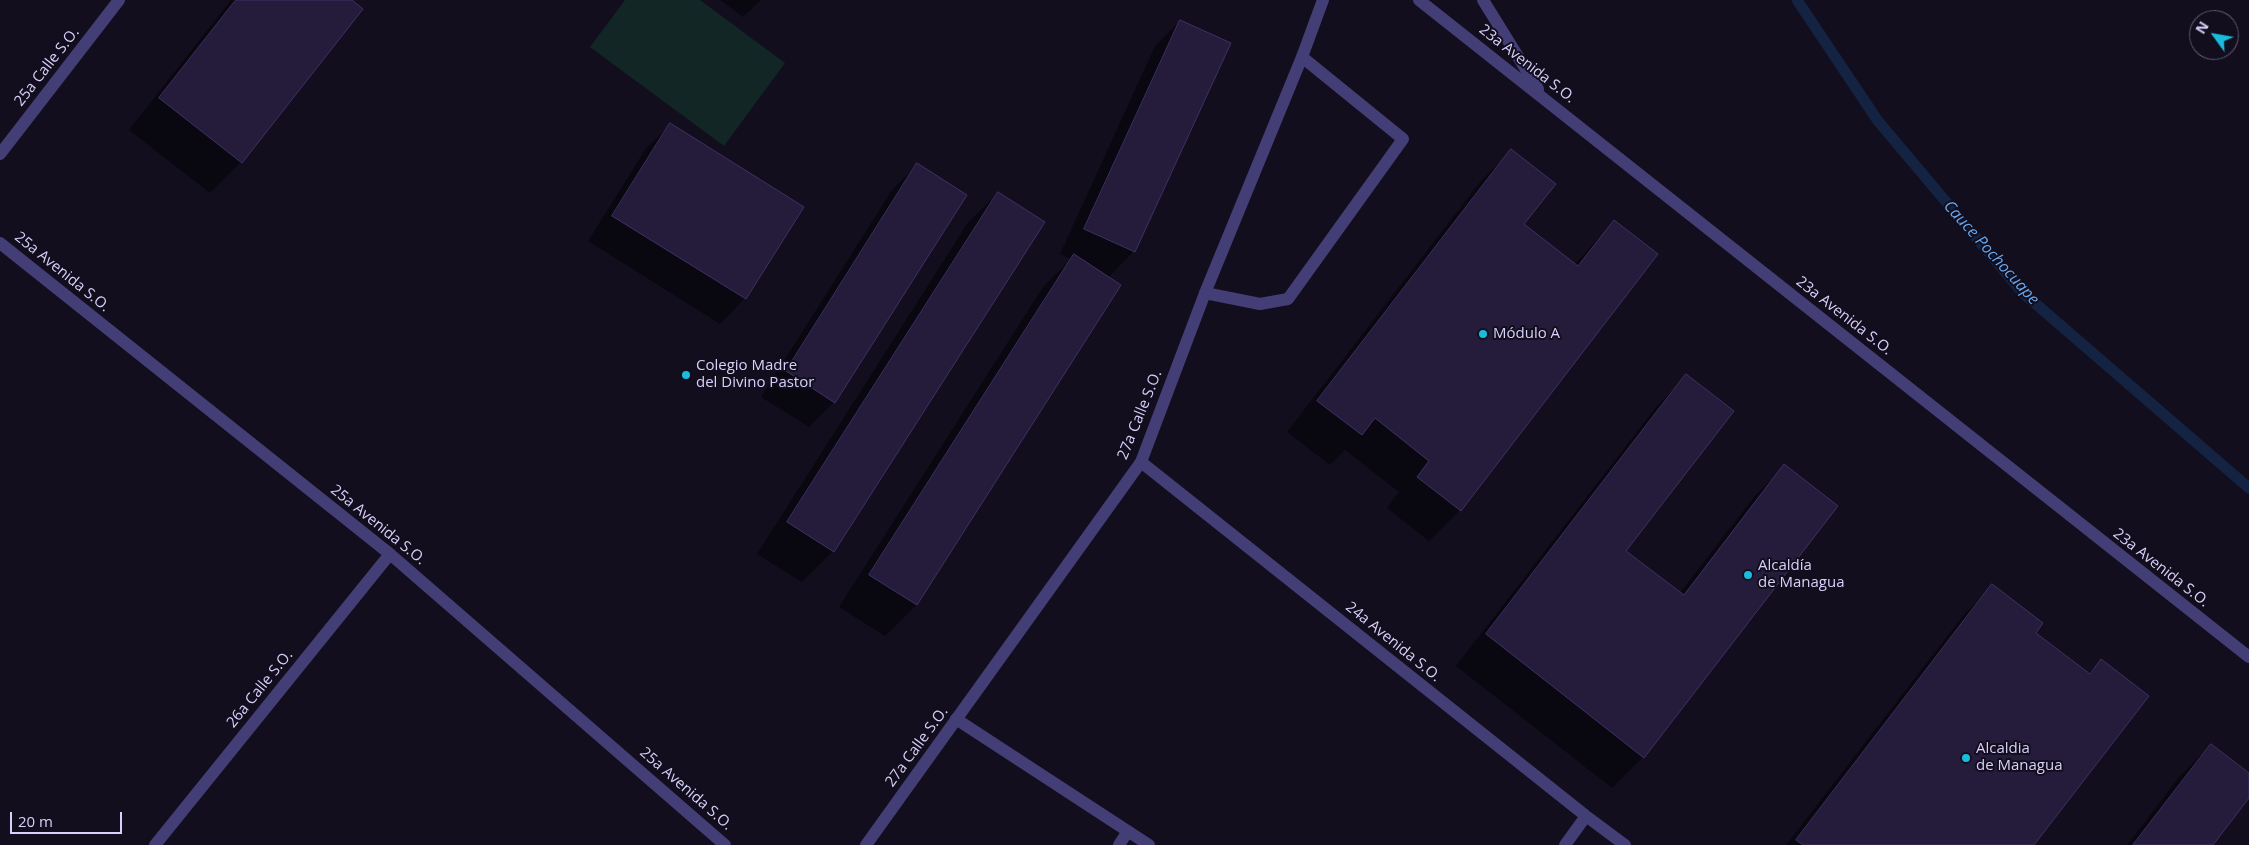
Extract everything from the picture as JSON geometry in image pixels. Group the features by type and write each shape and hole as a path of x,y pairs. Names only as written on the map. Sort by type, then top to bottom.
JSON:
{"street":[{"name":"25a Calle S.O.","path":"0,154 119,0"},
{"name":"27a Calle S.O.","path":"866,845 1141,462 1205,292 1302,57 1323,0"},
{"name":"23a Avenida S.O.","path":"1418,0 2249,657"},
{"path":"1483,0 1543,98"},
{"path":"1205,292 1260,304 1288,299 1403,139 1302,57"},
{"name":"25a Avenida S.O.","path":"0,243 390,554 725,845"},
{"name":"24a Avenida S.O.","path":"1141,462 1625,845"},
{"name":"26a Calle S.O.","path":"155,845 390,554"},
{"path":"956,719 1149,845"},
{"path":"1565,845 1586,816"},
{"path":"1119,845 1128,831"}],"green space":[{"path":"625,0 700,0 785,63 724,146 590,47"}],"building":[{"path":"236,0 352,0 363,9 242,163 159,98"},
{"path":"1180,20 1231,43 1135,252 1084,229"},
{"path":"670,123 804,207 746,299 612,216"},
{"name":"Módulo A","path":"1511,149 1556,184 1524,224 1578,266 1614,220 1658,254 1461,511 1417,477 1429,461 1375,418 1362,435 1317,401"},
{"path":"917,163 967,195 835,403 786,371"},
{"path":"998,192 1045,222 834,552 787,522"},
{"path":"1074,254 1121,285 917,605 869,575"},
{"path":"1686,374 1734,411 1626,551 1684,595 1784,464 1838,506 1644,758 1486,634"},
{"path":"1992,584 2043,623 2036,633 2090,674 2101,659 2149,696 2034,845 1803,845 1796,840"},
{"path":"2211,744 2249,773 2249,798 2213,845 2133,845"}],"waterway":[{"name":"Cauce Pochocuape","path":"1797,0 1878,121 2022,292 2249,488"}],"place":[{"name":"Módulo A","path":"1483,334"},
{"name":"Colegio Madre del Divino Pastor","path":"686,375"},
{"name":"Alcaldía de Managua","path":"1748,575"},
{"name":"Alcaldia de Managua","path":"1966,758"}]}
